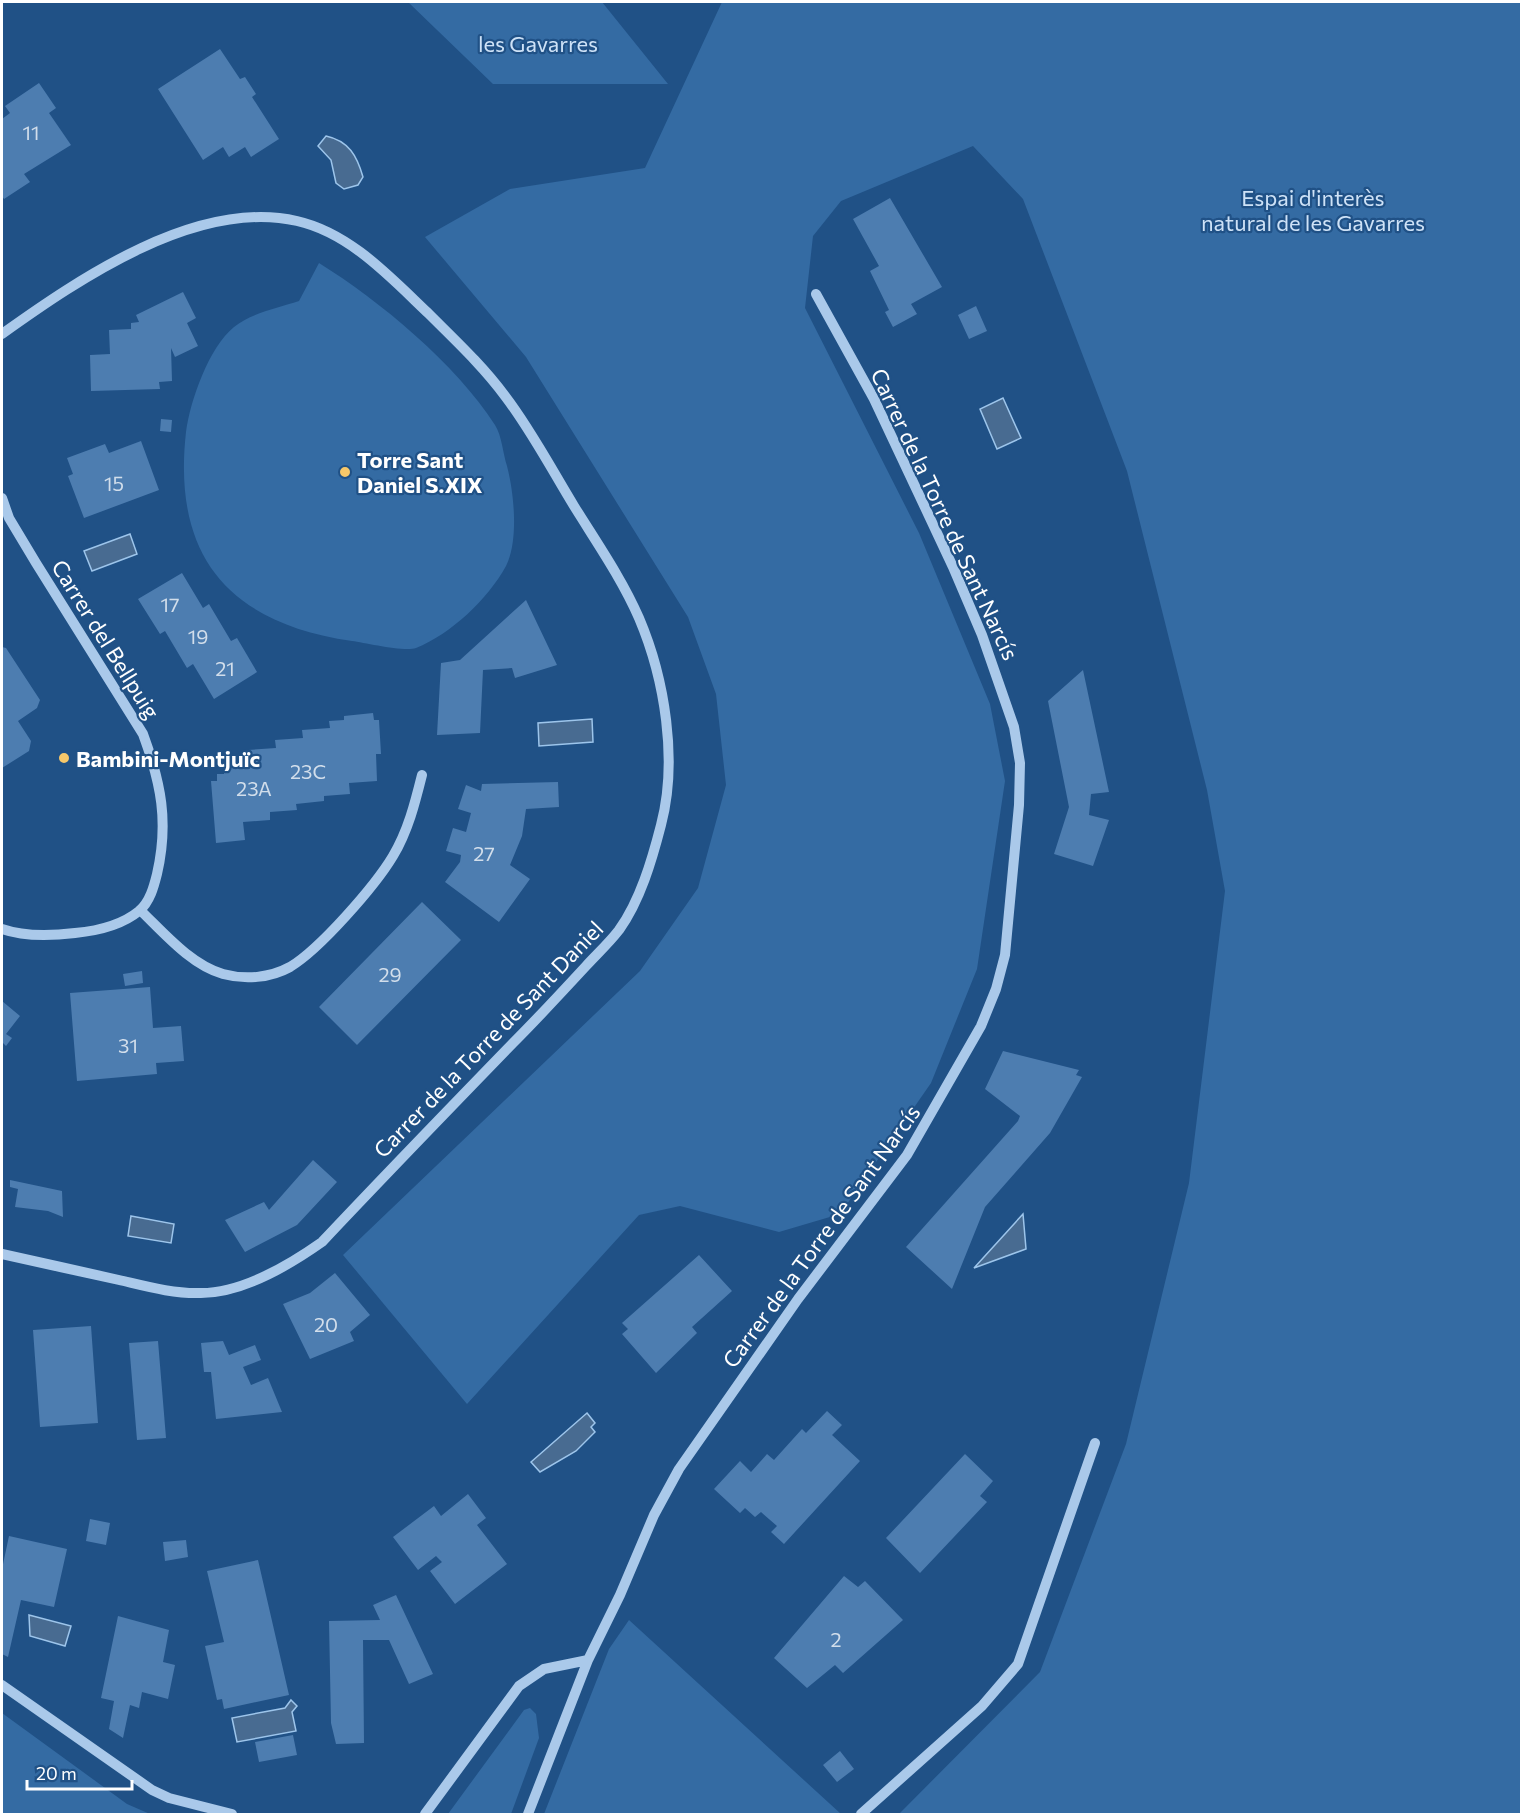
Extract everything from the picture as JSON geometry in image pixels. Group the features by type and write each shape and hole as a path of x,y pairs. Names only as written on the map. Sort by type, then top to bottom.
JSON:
{"street":[{"name":"Carrer de la Torre de Sant Daniel","path":"2,334 42,305 118,260 163,239 194,229 230,220 260,218 295,221 320,229 350,245 384,270 477,361 507,399 615,571 640,619 654,664 664,718 668,775 662,822 649,862 619,930 322,1242 293,1263 256,1279 202,1294 172,1291 2,1254"},
{"name":"Carrer de la Torre de Sant Narcís","path":"528,1815 588,1660 620,1595 654,1515 679,1469 798,1299 907,1155 933,1115 981,1026 996,989 1005,955 1019,805 1020,763 1014,727 986,645 953,567 874,399 816,294"},
{"name":"Carrer del Bellpuig","path":"2,498 9,518 143,734 154,765 162,799 165,834 153,891 140,910"},
{"path":"2,929 31,935 88,932 114,925 140,910 173,942 199,962 222,974 244,978 266,976 290,967 311,950 369,891 405,833 422,775"},
{"path":"861,1815 982,1706 1018,1664 1095,1443"},
{"path":"425,1815 519,1686 544,1669 588,1660"},
{"path":"2,1685 152,1790 180,1801 232,1815"}],"green space":[{"name":"les Gavarres","path":"408,2 602,2 668,84 493,84"},
{"name":"Espai d'interès natural de les Gavarres","path":"722,2 1521,2 1521,1814 899,1814 1040,1672 1126,1444 1189,1183 1225,891 1207,790 1127,471 1023,199 973,146 841,201 813,236 805,308 919,533 990,704 1005,781 977,969 931,1083 840,1214 779,1232 680,1206 639,1215 467,1404 343,1255 640,971 698,888 726,785 716,694 688,617 526,357 425,237 510,189 645,168"},
{"path":"319,263 367,296 438,357 479,402 495,425 501,440 510,477 514,516 513,543 506,566 479,603 455,625 416,648 394,648 352,641 309,632 272,618 242,600 218,577 200,548 189,515 184,476 186,432 196,390 209,361 225,336 241,322 265,311 299,301"},
{"path":"629,1620 841,1814 544,1814 609,1649"},
{"path":"530,1708 536,1714 539,1738 511,1814 448,1814 524,1710"},
{"path":"2,1713 127,1804 150,1814 2,1814"}],"shaded area":[{"path":"326,136 341,142 355,156 363,177 358,185 344,189 336,183 331,160 318,146"},
{"path":"1003,398 1021,438 997,449 980,409"},
{"path":"130,534 137,554 92,571 84,551"},
{"path":"592,719 593,742 539,746 538,723"},
{"path":"1023,1214 1026,1249 974,1268"},
{"path":"131,1216 174,1224 171,1243 128,1236"},
{"path":"587,1413 595,1423 591,1427 595,1432 576,1451 540,1472 531,1462"},
{"path":"29,1615 71,1626 65,1646 30,1636"},
{"path":"291,1700 297,1706 292,1712 296,1731 237,1742 232,1718 285,1708"}],"building":[{"path":"220,49 240,79 245,77 256,94 252,97 279,139 251,157 245,147 229,157 223,147 203,160 158,89"},
{"path":"39,83 56,108 49,113 71,145 24,174 30,182 4,199 2,196 2,119 10,113 5,106"},
{"path":"890,198 942,287 911,304 917,314 893,327 885,312 889,310 870,271 879,266 853,219"},
{"path":"183,292 196,318 187,323 198,346 175,357 171,348 172,381 159,382 160,389 91,391 90,355 110,354 109,330 131,329 131,323 139,322 136,315"},
{"path":"976,306 987,331 969,339 958,315"},
{"path":"161,419 172,420 171,432 160,431"},
{"path":"141,441 159,490 84,518 68,476 73,474 67,458 105,444 109,453"},
{"path":"182,573 203,608 209,604 231,641 237,638 257,672 214,699 193,664 187,668 165,631 160,634 138,599"},
{"path":"526,600 557,665 515,678 512,668 483,670 480,733 437,735 441,663 460,660"},
{"path":"2,647 6,648 40,700 37,708 18,721 31,741 29,751 2,768"},
{"path":"1083,670 1109,792 1091,794 1089,815 1109,820 1093,866 1054,854 1069,807 1048,701"},
{"path":"373,713 374,720 379,720 381,754 376,754 377,781 349,783 350,794 324,796 324,801 296,804 297,810 270,812 270,820 243,822 245,840 216,843 211,781 217,781 217,774 224,774 224,765 239,764 239,758 248,757 248,750 276,748 275,740 303,738 302,730 330,728 329,721 344,720 344,716"},
{"path":"558,782 559,807 526,809 522,836 510,865 530,879 499,922 445,882 460,862 461,855 446,851 453,828 466,832 471,813 458,809 466,785 481,791 482,784"},
{"path":"422,902 461,940 357,1045 319,1007"},
{"path":"142,971 143,983 125,986 123,974"},
{"path":"150,987 153,1028 181,1026 184,1061 156,1063 157,1074 77,1081 70,993"},
{"path":"2,1001 20,1016 6,1034 12,1038 6,1046 2,1042"},
{"path":"1003,1051 1079,1070 1076,1075 1082,1077 1050,1133 985,1207 952,1289 906,1247 1018,1121 1020,1116 985,1089"},
{"path":"313,1160 337,1182 297,1225 245,1252 225,1220 264,1202 269,1210"},
{"path":"10,1180 62,1191 63,1217 48,1211 15,1207 18,1189 10,1187"},
{"path":"699,1255 732,1291 692,1327 697,1333 656,1373 622,1334 628,1329 622,1323"},
{"path":"335,1273 370,1315 350,1332 354,1341 310,1359 283,1304 310,1293"},
{"path":"91,1326 98,1423 40,1427 33,1330"},
{"path":"158,1341 166,1438 137,1440 129,1343"},
{"path":"223,1341 229,1355 255,1345 261,1360 243,1367 251,1385 268,1378 282,1412 216,1419 211,1372 204,1372 201,1343"},
{"path":"827,1411 842,1425 832,1435 860,1461 784,1544 771,1532 777,1526 761,1512 755,1517 745,1508 740,1513 714,1489 740,1461 751,1472 767,1454 774,1460 802,1429 806,1433"},
{"path":"965,1454 993,1481 980,1496 987,1502 920,1573 886,1538"},
{"path":"468,1494 486,1518 477,1525 507,1564 455,1604 430,1571 442,1562 436,1556 418,1570 393,1537 434,1506 441,1516"},
{"path":"90,1519 110,1523 106,1545 86,1541"},
{"path":"9,1536 67,1549 54,1607 21,1600 8,1657 2,1654 2,1569"},
{"path":"186,1540 188,1557 165,1561 163,1542"},
{"path":"258,1560 289,1695 224,1709 222,1699 217,1700 205,1646 224,1642 207,1571"},
{"path":"844,1576 858,1587 865,1581 903,1620 843,1673 835,1665 807,1688 774,1658"},
{"path":"396,1595 433,1674 409,1684 389,1640 363,1640 364,1743 336,1744 331,1723 329,1621 380,1620 373,1605"},
{"path":"118,1616 169,1630 163,1662 175,1665 168,1699 142,1692 139,1708 130,1705 123,1738 109,1729 114,1701 101,1698"},
{"path":"293,1735 297,1755 259,1762 255,1742"},
{"path":"840,1751 854,1769 837,1782 823,1765"}],"place":[{"name":"Torre Sant Daniel S.XIX","path":"345,472"},
{"name":"Bambini-Montjuïc","path":"64,758"}]}
